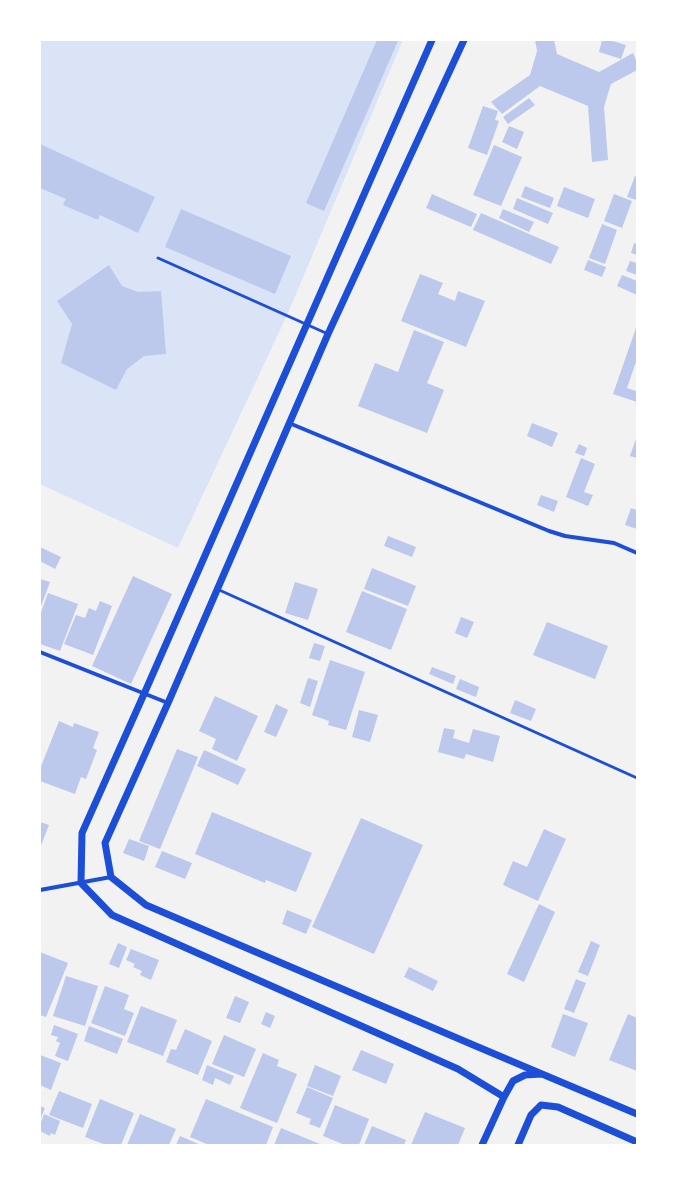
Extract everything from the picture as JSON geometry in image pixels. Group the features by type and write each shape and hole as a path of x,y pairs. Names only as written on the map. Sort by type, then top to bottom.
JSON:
{"street":[{"path":"432,40 82,833 81,883 112,915 458,1069 504,1097"},
{"path":"464,40 328,334 216,589 168,704 105,843 112,877 146,905 637,1114"},
{"path":"289,422 549,531 565,536 614,543 637,553"},
{"path":"40,652 168,704"},
{"path":"40,890 112,877"},
{"path":"482,1145 513,1081 525,1075 542,1074"},
{"path":"518,1145 531,1115 542,1104 558,1107 637,1142"}],"lane":[{"path":"158,258 328,334"},
{"path":"216,589 637,778"}],"shaded area":[{"path":"40,40 403,40 288,313 178,548 40,484"}],"building":[{"path":"377,40 398,41 324,211 306,203"},
{"path":"535,40 554,40 557,54 599,72 633,53 637,62 637,70 611,84 604,107 608,160 592,162 588,106 540,86 502,114 491,102 530,75 537,51"},
{"path":"602,40 609,40 626,45 621,59 599,52"},
{"path":"529,98 535,105 508,124 503,117"},
{"path":"483,106 498,111 495,120 499,121 487,155 468,148"},
{"path":"509,126 524,132 517,149 502,142"},
{"path":"40,144 155,197 138,233 100,215 98,220 63,205 66,199 40,188"},
{"path":"494,145 522,157 501,206 473,195"},
{"path":"635,176 637,177 637,200 627,197"},
{"path":"525,186 554,198 550,208 521,197"},
{"path":"564,187 595,199 588,218 557,206"},
{"path":"432,194 477,214 471,227 426,208"},
{"path":"614,194 632,201 622,228 604,221"},
{"path":"517,198 553,213 548,224 513,209"},
{"path":"181,209 291,256 275,294 165,247"},
{"path":"503,209 534,222 529,232 499,218"},
{"path":"481,213 559,247 551,264 473,230"},
{"path":"602,224 617,230 605,264 589,258"},
{"path":"634,243 637,244 637,255 631,253"},
{"path":"588,260 606,267 602,277 584,270"},
{"path":"630,261 637,263 637,275 626,271"},
{"path":"109,265 122,286 138,292 161,291 166,354 144,356 127,369 116,390 61,363 72,324 57,301"},
{"path":"420,274 443,283 438,294 455,301 458,291 485,301 466,347 401,321"},
{"path":"622,275 637,281 637,295 617,286"},
{"path":"637,325 637,359 627,388 636,391 637,388 637,402 613,394"},
{"path":"414,330 444,342 427,383 444,390 427,433 358,406 375,363 398,372"},
{"path":"532,423 558,433 552,447 527,436"},
{"path":"637,436 637,458 630,456"},
{"path":"579,444 587,448 584,456 575,453"},
{"path":"581,458 595,464 584,492 593,495 588,506 566,497"},
{"path":"541,495 558,501 554,512 537,505"},
{"path":"631,508 637,510 637,529 625,525"},
{"path":"388,536 416,547 412,557 384,546"},
{"path":"40,547 61,557 55,569 40,561"},
{"path":"372,568 416,586 408,606 364,589"},
{"path":"133,576 172,594 131,684 92,666"},
{"path":"40,579 50,582 40,609"},
{"path":"295,582 318,589 308,620 285,613"},
{"path":"362,591 407,609 391,650 346,632"},
{"path":"48,593 78,604 60,651 40,644 40,615"},
{"path":"100,601 112,606 93,655 64,644 76,615 85,618 89,608 96,611"},
{"path":"461,617 474,622 467,638 455,633"},
{"path":"547,622 608,646 595,679 533,655"},
{"path":"314,643 325,646 320,661 309,658"},
{"path":"330,660 365,672 346,730 328,725 329,721 312,715"},
{"path":"432,667 456,676 453,684 429,674"},
{"path":"308,678 318,681 310,707 300,703"},
{"path":"460,679 479,687 476,697 456,689"},
{"path":"215,696 258,716 237,761 212,749 216,739 199,731"},
{"path":"515,700 536,709 531,721 510,713"},
{"path":"276,704 288,710 276,737 264,732"},
{"path":"359,710 378,715 370,742 352,737"},
{"path":"59,721 73,727 74,723 99,732 93,748 97,750 86,779 81,777 75,794 40,781 40,769"},
{"path":"444,728 455,730 453,738 469,743 473,729 500,736 493,762 466,754 464,759 438,752"},
{"path":"177,749 198,757 160,849 139,841"},
{"path":"204,750 246,769 238,785 197,766"},
{"path":"212,812 312,853 296,892 266,880 265,883 195,854"},
{"path":"361,818 423,845 374,954 312,927"},
{"path":"40,822 49,825 40,848"},
{"path":"544,829 566,839 538,901 503,885 513,861 527,867"},
{"path":"129,839 149,846 144,861 123,853"},
{"path":"162,851 192,863 185,879 155,867"},
{"path":"539,904 555,912 524,982 507,974"},
{"path":"287,910 312,920 306,934 282,924"},
{"path":"591,941 600,945 588,976 578,972"},
{"path":"118,943 127,947 119,968 109,964"},
{"path":"131,949 159,960 151,980 140,975 142,971 133,967 135,964 126,960"},
{"path":"40,952 68,963 46,1017 40,1015"},
{"path":"409,967 438,981 433,991 404,977"},
{"path":"66,976 98,986 85,1026 53,1016"},
{"path":"576,979 586,983 574,1013 564,1009"},
{"path":"105,986 129,995 124,1009 134,1013 125,1036 91,1023"},
{"path":"235,996 249,1002 240,1023 226,1018"},
{"path":"141,1006 177,1020 163,1056 127,1042"},
{"path":"266,1012 275,1016 270,1028 261,1024"},
{"path":"563,1014 588,1023 575,1057 551,1047"},
{"path":"628,1014 637,1018 637,1071 609,1060"},
{"path":"54,1025 78,1034 68,1061 55,1056 60,1043 56,1041 58,1037 51,1035"},
{"path":"89,1026 123,1039 117,1054 84,1041"},
{"path":"185,1029 212,1041 198,1075 166,1062 171,1049 176,1050"},
{"path":"224,1035 256,1049 244,1077 212,1064"},
{"path":"361,1050 394,1064 386,1084 352,1070"},
{"path":"263,1053 279,1060 277,1066 297,1074 277,1123 240,1108"},
{"path":"40,1055 61,1063 51,1090 40,1085"},
{"path":"207,1065 234,1076 230,1085 215,1078 213,1085 202,1080"},
{"path":"315,1065 341,1076 333,1096 307,1086"},
{"path":"307,1087 333,1098 320,1128 309,1124 311,1119 296,1113"},
{"path":"59,1091 92,1104 83,1128 49,1115"},
{"path":"100,1099 134,1113 121,1145 106,1145 85,1137"},
{"path":"206,1099 273,1127 266,1145 209,1145 190,1137"},
{"path":"335,1105 369,1119 359,1145 345,1145 323,1136"},
{"path":"40,1106 45,1108 40,1120"},
{"path":"425,1112 465,1128 458,1145 411,1145"},
{"path":"44,1114 60,1121 55,1135 51,1133 50,1136 40,1131 40,1125"},
{"path":"140,1114 176,1129 169,1145 127,1145"},
{"path":"372,1126 406,1140 404,1145 364,1145"},
{"path":"281,1128 320,1144 320,1145 274,1145"},
{"path":"180,1136 201,1145 176,1145"}]}
